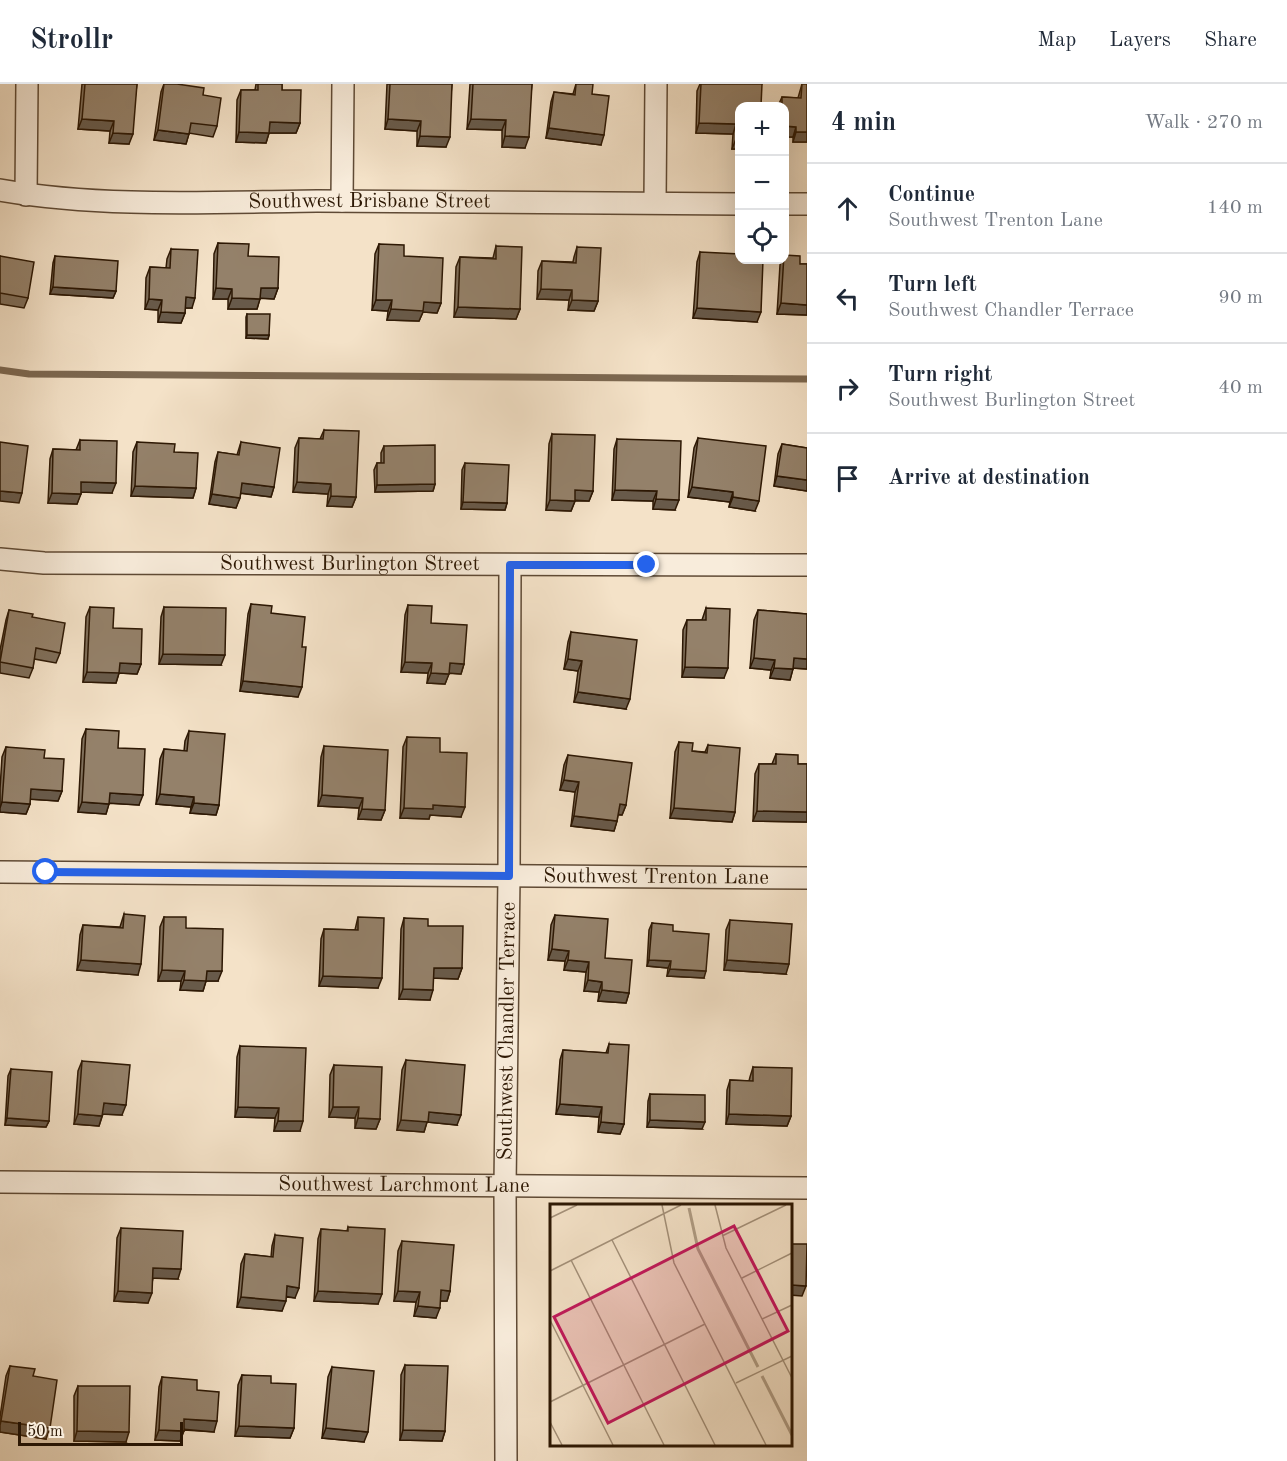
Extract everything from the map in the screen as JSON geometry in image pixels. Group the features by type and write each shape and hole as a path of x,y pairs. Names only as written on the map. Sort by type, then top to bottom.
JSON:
{"street":[{"path":"26,195 27,84"},
{"path":"342,201 343,84"},
{"path":"655,202 656,84"},
{"name":"Southwest Brisbane Street","path":"0,190 26,195 113,202 735,204"},
{"path":"789,204 807,204"},
{"name":"Southwest Burlington Street","path":"0,559 44,563 807,565"},
{"name":"Southwest Chandler Terrace","path":"506,1461 505,1186 510,565"},
{"name":"Southwest Trenton Lane","path":"0,872 807,878"},
{"name":"Southwest Larchmont Lane","path":"0,1182 807,1188"}],"building":[{"path":"85,84 137,84 133,134 113,133 114,121 82,119"},
{"path":"164,84 204,88 203,95 221,98 217,126 191,123 189,134 158,130"},
{"path":"258,84 282,84 282,90 301,90 300,123 270,122 269,133 239,132 241,90 258,90"},
{"path":"390,84 452,84 450,137 420,136 421,121 388,119"},
{"path":"473,84 532,84 529,137 505,136 506,120 471,119"},
{"path":"576,84 593,84 592,94 609,96 604,135 549,128 554,92 575,95"},
{"path":"701,84 762,84 761,102 735,102 735,124 699,123"},
{"path":"802,84 807,84 807,132 796,132 796,127 789,126 789,102 782,102 782,97 801,98"},
{"path":"218,243 249,244 248,256 279,257 278,288 261,288 260,299 232,298 232,289 216,288"},
{"path":"379,244 404,245 404,256 443,258 441,303 424,302 423,311 391,309 392,300 376,300"},
{"path":"496,246 522,247 520,309 458,307 460,257 496,259"},
{"path":"577,247 601,248 598,301 572,300 572,290 541,289 542,261 576,263"},
{"path":"171,249 198,250 195,298 186,297 185,313 161,312 162,300 149,299 150,267 170,268"},
{"path":"700,252 735,254 735,264 763,264 761,312 697,308"},
{"path":"789,255 800,256 800,264 807,264 807,305 781,303 783,264 789,264"},
{"path":"0,256 34,262 28,298 0,293"},
{"path":"55,256 118,261 116,291 53,287"},
{"path":"247,314 270,314 269,335 247,335"},
{"path":"324,430 359,431 356,497 331,496 331,484 297,482 299,438 323,439"},
{"path":"552,434 595,435 593,491 575,490 575,501 550,500"},
{"path":"698,438 766,446 759,501 733,497 733,492 692,487"},
{"path":"617,439 681,441 679,500 656,499 657,491 615,490"},
{"path":"80,440 117,441 116,483 81,482 81,494 52,493 53,449 80,450"},
{"path":"0,442 28,446 22,493 0,491"},
{"path":"137,442 175,444 174,452 198,453 196,488 135,486"},
{"path":"241,442 280,448 274,487 242,483 240,498 212,494 218,452 239,455"},
{"path":"782,444 807,448 807,480 777,476"},
{"path":"435,445 435,484 377,485 377,463 384,463 384,446"},
{"path":"465,463 509,465 507,503 463,502"},
{"path":"251,604 272,606 271,613 305,617 302,647 306,647 302,687 243,681"},
{"path":"408,605 432,606 431,623 467,625 464,664 450,663 449,674 431,673 432,663 405,662"},
{"path":"90,607 114,608 113,628 142,629 141,664 120,663 119,673 87,672"},
{"path":"164,607 226,608 225,655 163,654"},
{"path":"706,608 730,609 728,668 685,667 687,620 706,620"},
{"path":"9,610 65,623 60,653 36,648 33,668 0,662"},
{"path":"758,610 807,614 807,659 794,658 793,669 774,668 775,660 754,658"},
{"path":"571,632 637,640 630,699 578,692 582,661 568,659"},
{"path":"86,729 119,731 118,748 145,749 143,795 110,793 109,804 82,802"},
{"path":"189,731 225,734 219,805 194,803 194,797 160,794 164,749 187,751"},
{"path":"407,737 440,738 440,752 467,753 465,807 433,805 433,809 404,808"},
{"path":"679,742 693,743 692,751 707,753 708,745 740,748 735,812 674,808"},
{"path":"324,746 388,750 385,810 362,809 363,798 322,795"},
{"path":"6,747 45,750 44,758 64,759 62,791 31,789 30,804 2,802"},
{"path":"776,754 798,755 798,764 807,764 807,812 757,811 759,764 776,764"},
{"path":"568,755 632,763 626,805 620,804 617,821 574,816 579,782 564,780"},
{"path":"124,914 145,916 141,964 81,960 83,925 123,928"},
{"path":"555,915 608,919 605,958 632,960 629,993 602,990 602,982 588,980 589,962 568,960 569,951 552,949"},
{"path":"164,917 186,917 186,928 223,929 222,971 207,971 206,981 184,980 185,971 162,970"},
{"path":"358,917 384,918 382,978 323,976 324,929 358,930"},
{"path":"404,918 428,919 428,926 463,926 462,968 434,968 433,990 403,989"},
{"path":"730,920 792,924 789,964 727,960"},
{"path":"652,923 673,925 673,931 709,934 706,971 670,969 671,961 649,960"},
{"path":"609,1044 629,1045 624,1124 601,1122 602,1107 560,1104 563,1050 608,1053"},
{"path":"240,1046 306,1048 303,1121 278,1121 279,1108 238,1107"},
{"path":"406,1060 465,1065 461,1115 429,1112 428,1122 401,1120"},
{"path":"82,1061 130,1065 126,1105 104,1103 102,1116 78,1114"},
{"path":"334,1065 382,1067 380,1119 358,1118 359,1107 333,1107"},
{"path":"753,1067 792,1068 791,1116 729,1114 730,1080 753,1081"},
{"path":"11,1069 52,1072 49,1121 7,1118"},
{"path":"650,1094 705,1095 705,1122 650,1120"},
{"path":"348,1227 385,1229 382,1294 318,1291 321,1229 348,1231"},
{"path":"121,1228 183,1231 181,1269 153,1268 152,1293 118,1291"},
{"path":"275,1235 303,1238 299,1288 287,1286 286,1301 241,1297 245,1254 273,1257"},
{"path":"402,1241 454,1245 450,1291 441,1290 440,1308 418,1306 420,1292 398,1291"},
{"path":"792,1244 807,1244 806,1286 792,1285"},
{"path":"405,1365 448,1366 445,1431 403,1430"},
{"path":"10,1366 35,1369 33,1376 57,1380 50,1428 1,1421"},
{"path":"332,1367 374,1371 368,1432 326,1428"},
{"path":"242,1375 271,1376 271,1383 296,1384 294,1428 239,1426"},
{"path":"162,1377 197,1380 197,1390 219,1392 217,1421 184,1419 184,1431 159,1430"},
{"path":"78,1386 130,1386 129,1432 77,1431"}],"waterway":[{"path":"0,370 29,374 807,379"}],"route":[{"path":"46,872 509,876 510,565 647,565"}]}
